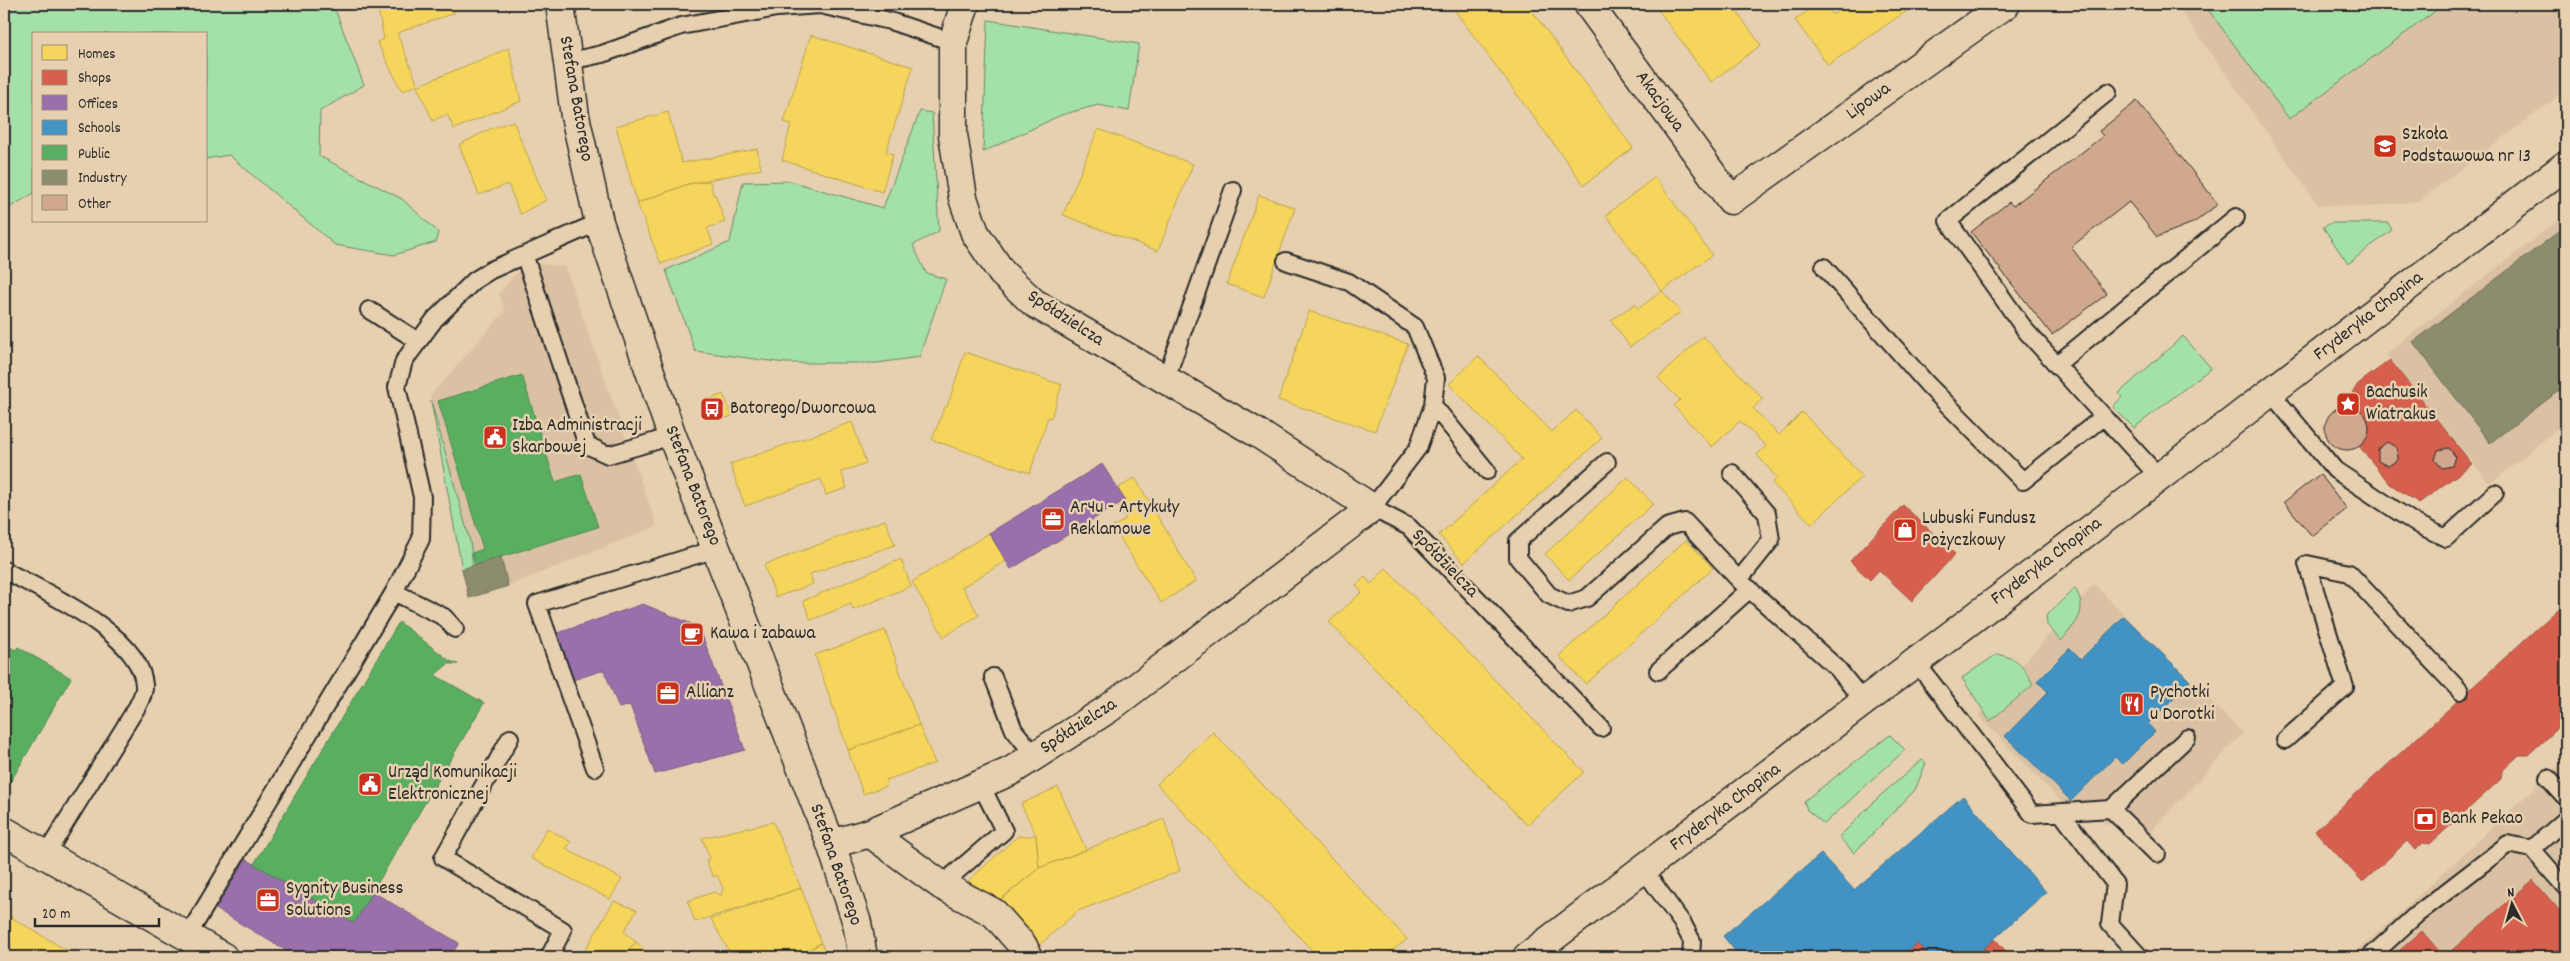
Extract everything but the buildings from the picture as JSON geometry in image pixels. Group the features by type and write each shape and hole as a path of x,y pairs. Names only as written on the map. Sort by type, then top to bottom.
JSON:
{"street":[{"name":"Stefana Batorego","path":"560,4 566,62 575,116 599,222 671,433 831,844 856,924 863,957"},
{"name":"Spółdzielcza","path":"831,844 870,833 1011,771 1108,709 1372,508 1259,434 1034,303 1002,273 976,237 963,198 953,135 953,42 965,4"},
{"name":"Akacjowa","path":"1588,4 1731,200"},
{"name":"Lipowa","path":"1731,200 2006,4"},
{"name":"Fryderyka Chopina","path":"1527,957 1644,870 2566,165"},
{"path":"4,831 223,957"},
{"path":"870,833 941,885 994,913 1023,946 1028,957"}],"lane":[{"path":"566,62 602,54 681,26 777,8 820,5 890,22 953,42"},
{"path":"2108,92 1948,221 2026,331 2159,477"},
{"path":"1165,381 1233,190"},
{"path":"2056,365 2236,218"},
{"path":"187,937 394,592 421,539 422,497 397,387 404,361 435,319 475,280 492,270 599,222"},
{"path":"526,255 526,263 587,445 608,456 656,441 671,433"},
{"path":"1286,261 1349,282 1415,326 1436,378 1433,405 1418,448 1372,508"},
{"path":"1824,267 1927,384 2023,481 2103,417"},
{"path":"369,310 418,341"},
{"path":"2271,392 2335,470 2415,523 2446,538 2495,493"},
{"path":"1433,405 1487,471"},
{"path":"1607,462 1518,541 1518,558 1549,595 1568,604 1586,598 1667,527 1685,522 1744,584 1837,668 1864,702"},
{"path":"1658,671 1744,584 1771,540 1767,514 1732,473"},
{"name":"Spółdzielcza","path":"1372,508 1409,527 1601,728"},
{"path":"595,768 537,604 716,549"},
{"path":"2285,740 2345,687 2307,564 2349,573 2460,691"},
{"path":"4,570 105,627 124,644 138,664 145,686 137,707 45,856"},
{"path":"394,592 444,617 455,629"},
{"path":"1916,662 2032,814 2111,809 2187,738"},
{"path":"993,676 1014,730 1035,756"},
{"path":"510,738 443,858 563,930 549,957"},
{"path":"2548,778 2566,798"},
{"path":"941,885 1004,831 981,785"},
{"path":"2111,809 2157,854"},
{"path":"2061,813 2115,884 2110,924 2140,957"},
{"path":"2532,849 2566,819"},
{"path":"2370,957 2416,916 2508,844 2532,849 2566,888"},
{"path":"1644,870 1684,924 1692,941 1690,957"}],"shaded area":[{"name":"Szkoła Podstawowa nr 13","path":"2176,4 2566,4 2566,90 2419,201 2368,207 2318,205"},
{"path":"2566,214 2566,422 2490,484 2386,354"},
{"path":"542,264 565,267 657,526 508,586 469,598 430,396 505,311 499,293 519,270"},
{"path":"2094,584 2243,733 2144,838 2067,808 1978,715"},
{"path":"2566,759 2566,957 2350,957 2394,918"}],"green space":[{"path":"4,4 329,4 336,12 364,85 320,111 319,156 402,199 438,232 436,242 394,255 335,245 229,155 208,159 208,32 32,32 32,194 4,211"},
{"path":"2204,4 2445,4 2289,119"},
{"path":"988,20 1139,44 1129,111 1098,105 1061,115 983,152"},
{"path":"920,111 932,113 939,231 913,245 926,273 946,279 919,357 877,363 785,363 695,351 666,270 730,242 743,182 790,181 883,208"},
{"path":"2331,223 2388,223 2392,230 2348,264 2323,227"},
{"path":"2183,336 2211,368 2134,428 2113,407 2122,397 2119,393"},
{"path":"431,401 470,541 473,566 462,569"},
{"path":"2075,588 2081,604 2081,611 2076,622 2061,641 2047,625 2046,616"},
{"path":"1997,654 2015,660 2020,664 2033,685 1990,721 1962,678"},
{"path":"1890,735 1905,750 1824,824 1807,810 1804,801"},
{"path":"1922,760 1926,763 1915,790 1854,853 1839,837 1881,795"}],"place":[{"name":"Szkoła Podstawowa nr 13","path":"2385,146"},
{"name":"Bachusik Wiatrakus","path":"2348,404"},
{"name":"Batorego/Dworcowa","path":"712,409"},
{"name":"Izba Administracji Skarbowej","path":"495,437"},
{"name":"Ar4u - Artykuły Reklamowe","path":"1053,519"},
{"name":"Lubuski Fundusz Pożyczkowy","path":"1905,530"},
{"name":"Kawa i zabawa","path":"692,634"},
{"name":"Allianz","path":"668,693"},
{"name":"Pychotki u Dorotki","path":"2132,704"},
{"name":"Urząd Komunikacji Elektronicznej","path":"370,784"},
{"name":"Bank Pekao","path":"2425,819"},
{"name":"Sygnity Business Solutions","path":"268,900"}]}
